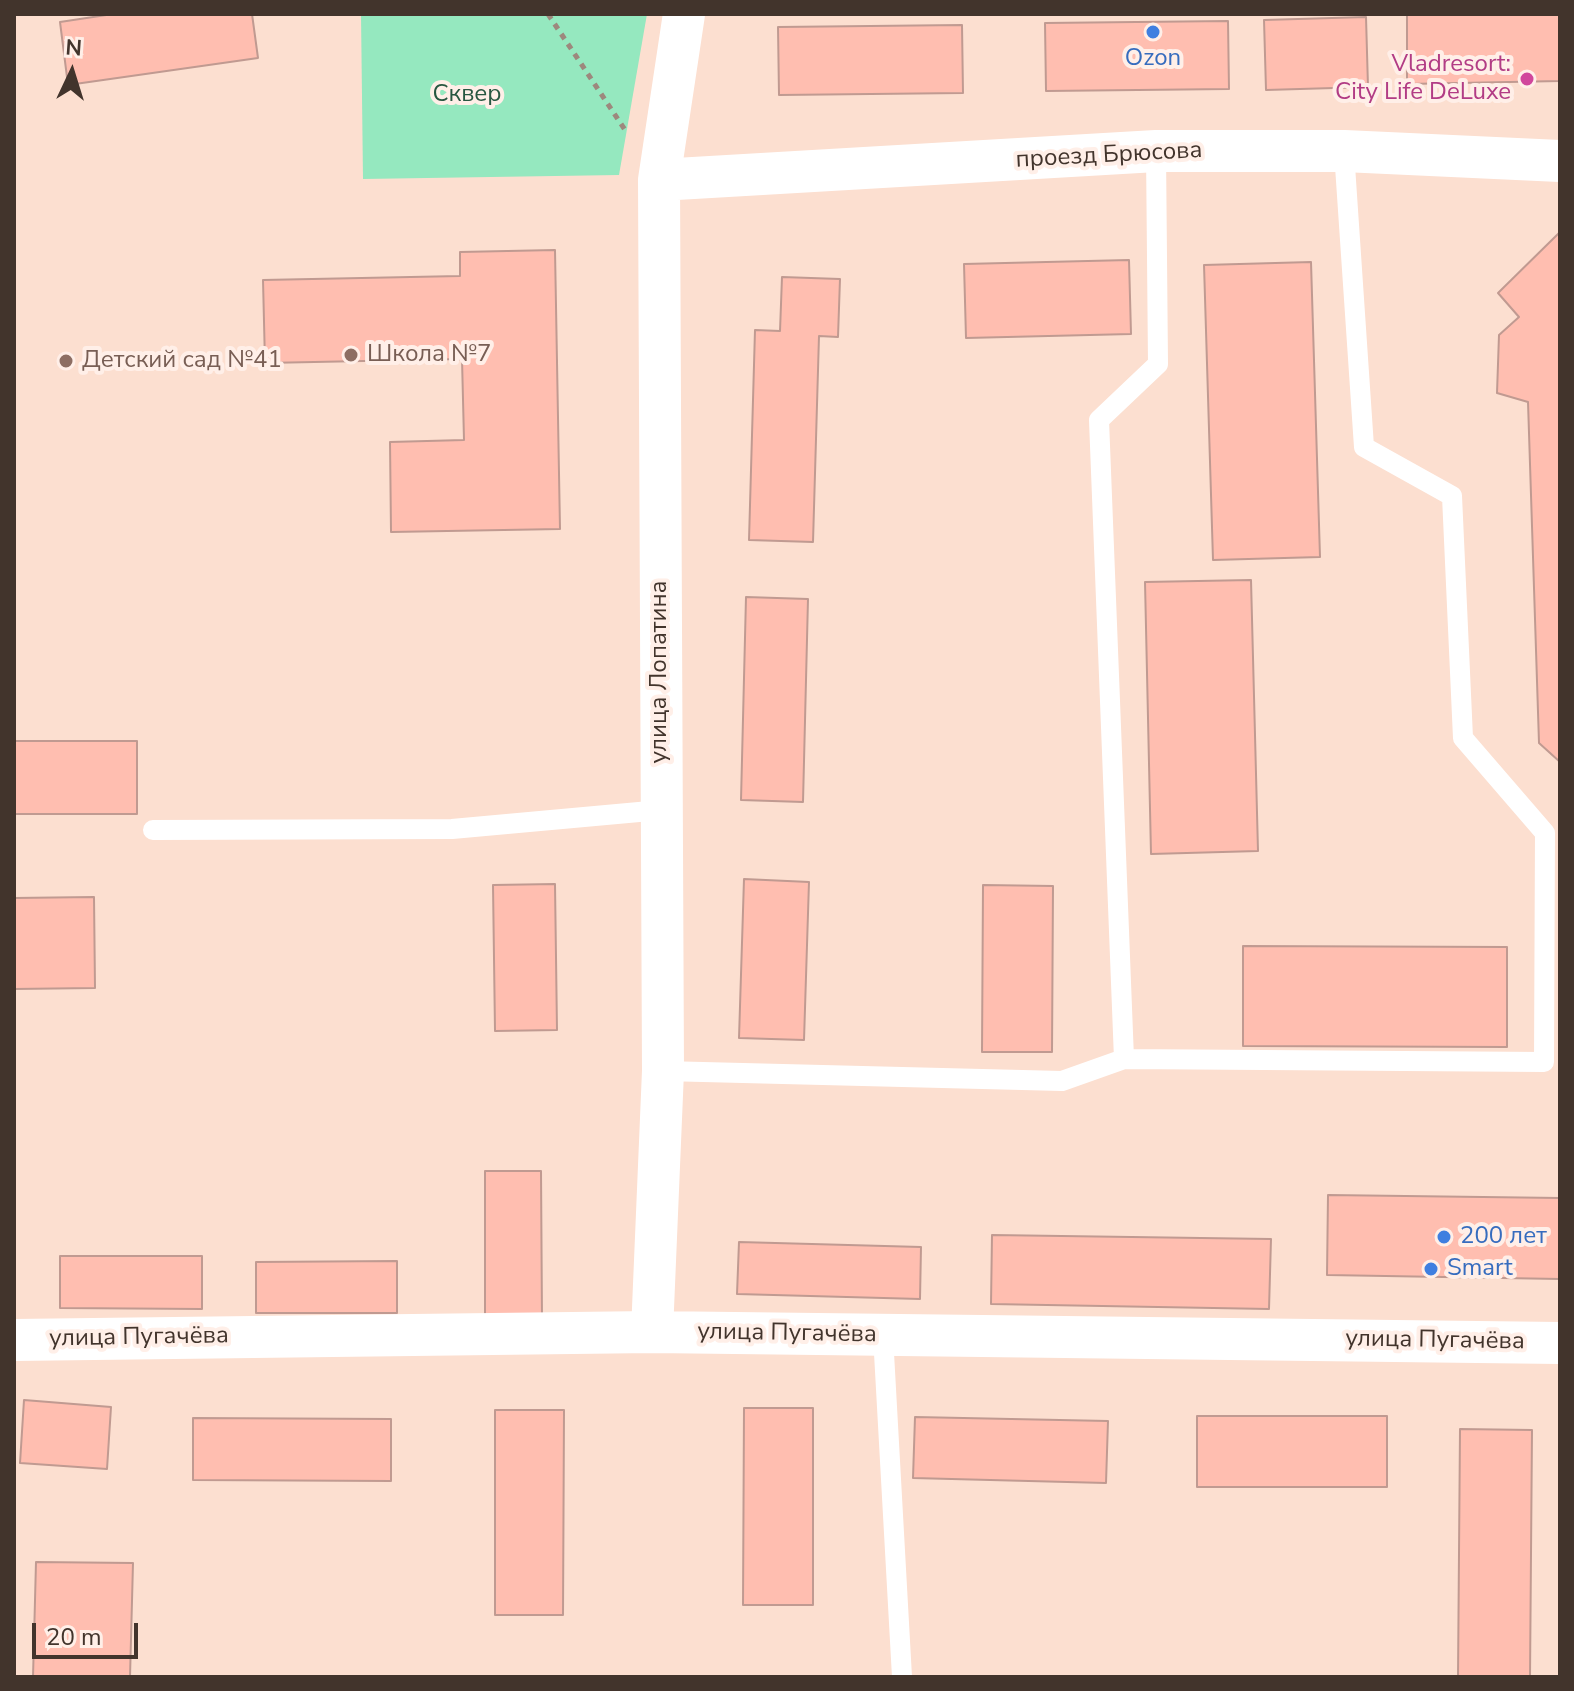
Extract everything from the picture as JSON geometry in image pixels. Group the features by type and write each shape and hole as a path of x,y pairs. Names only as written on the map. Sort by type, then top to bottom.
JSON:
{"street":[{"name":"улица Лопатина","path":"652,1332 663,1071 659,180 684,14"},
{"name":"проезд Брюсова","path":"659,180 1156,151 1344,151 1560,161"},
{"name":"улица Пугачёва","path":"14,1340 652,1332 1560,1343"}],"lane":[{"path":"1124,1059 1099,420 1158,364 1156,151"},
{"path":"663,1071 1062,1081 1124,1059 1552,1062 1545,833 1463,738 1452,496 1364,447 1344,151"},
{"path":"153,830 452,829 661,810"},
{"path":"883,1335 902,1677"}],"path":[{"path":"548,14 659,180"}],"green space":[{"name":"Сквер","path":"361,14 647,14 619,175 363,179"}],"building":[{"path":"113,14 252,14 258,58 68,85 60,22"},
{"path":"1560,14 1560,81 1407,84 1407,15"},
{"path":"1366,17 1368,87 1266,90 1264,20"},
{"path":"1228,21 1229,89 1046,91 1045,23"},
{"path":"962,25 963,93 779,95 778,27"},
{"path":"1560,232 1560,762 1539,743 1528,402 1497,393 1499,335 1519,317 1498,293"},
{"path":"555,250 560,529 391,532 390,442 464,440 462,359 265,363 263,280 460,276 460,252"},
{"path":"1129,260 1131,334 966,338 964,264"},
{"path":"1311,262 1320,557 1213,560 1204,265"},
{"path":"782,277 840,279 838,337 819,336 813,542 749,540 755,330 780,331"},
{"path":"1251,580 1258,851 1151,854 1145,582"},
{"path":"746,597 808,599 803,802 741,800"},
{"path":"14,741 137,741 137,814 14,814"},
{"path":"744,879 809,882 804,1040 739,1038"},
{"path":"555,884 557,1030 495,1031 493,885"},
{"path":"983,885 1053,886 1052,1052 982,1052"},
{"path":"94,897 95,988 14,989 14,898"},
{"path":"1243,946 1507,947 1507,1047 1243,1046"},
{"path":"485,1171 541,1171 542,1320 485,1320"},
{"name":"200 лет","path":"1328,1195 1560,1198 1560,1279 1327,1275"},
{"path":"992,1235 1271,1239 1269,1309 991,1304"},
{"path":"739,1242 921,1247 920,1299 737,1294"},
{"path":"60,1256 202,1256 202,1309 60,1308"},
{"path":"397,1261 397,1313 256,1313 256,1262"},
{"path":"24,1400 111,1407 107,1469 20,1463"},
{"path":"744,1408 813,1408 813,1605 743,1605"},
{"path":"495,1410 564,1410 563,1615 495,1615"},
{"path":"1197,1416 1387,1416 1387,1487 1197,1487"},
{"path":"915,1417 1108,1421 1106,1483 913,1478"},
{"path":"193,1418 391,1419 391,1481 193,1480"},
{"path":"1460,1429 1532,1430 1530,1677 1458,1677"},
{"path":"36,1562 133,1563 130,1677 33,1677"}],"place":[{"name":"Ozon","path":"1153,32"},
{"name":"Vladresort: City Life DeLuxe","path":"1527,79"},
{"name":"Школа №7","path":"351,355"},
{"name":"Детский сад №41","path":"66,361"},
{"name":"200 лет","path":"1444,1237"},
{"name":"Smart","path":"1431,1269"}]}
